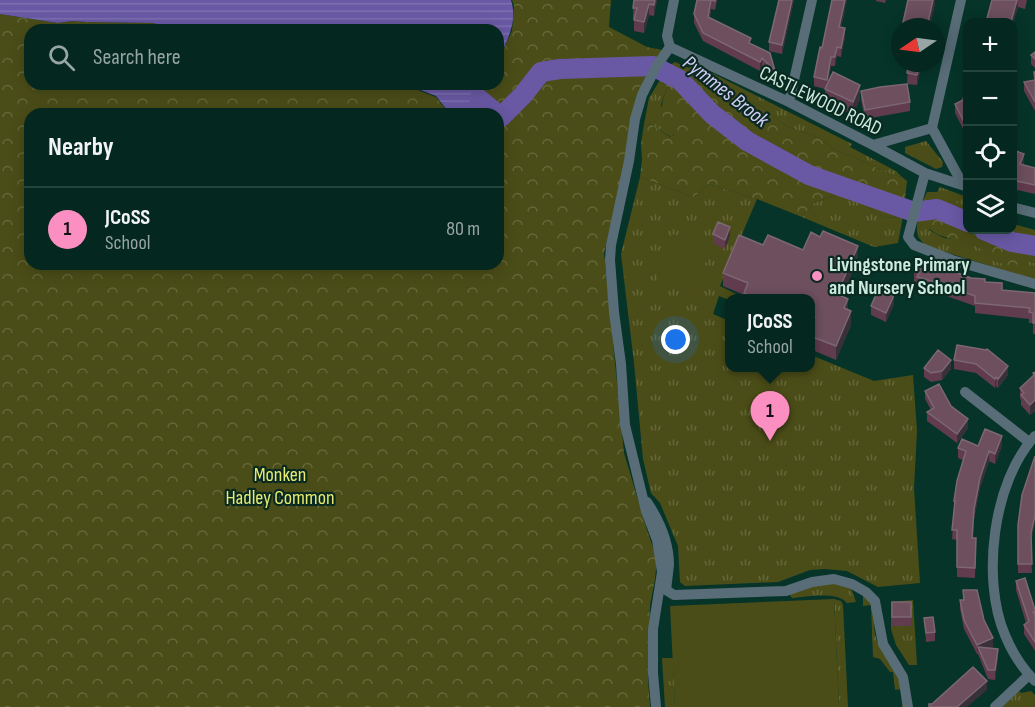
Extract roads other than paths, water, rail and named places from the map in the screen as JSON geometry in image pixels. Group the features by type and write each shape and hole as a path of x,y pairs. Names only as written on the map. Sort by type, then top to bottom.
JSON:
{"street":[{"path":"656,707 653,629 662,572 657,540 646,511 626,425 610,260 611,244 630,161 635,119 642,95 668,42 674,0"},
{"path":"789,102 812,0"},
{"path":"961,0 932,128 963,182"},
{"name":"CASTLEWOOD ROAD","path":"668,42 925,173 963,185"},
{"path":"873,145 932,128"},
{"path":"925,173 908,237 914,245 952,260 1035,284"},
{"path":"1017,208 1035,213"},
{"path":"965,392 1032,439 1015,464 1001,501 994,540 993,564 994,590 1004,634 1032,678 995,707"},
{"path":"641,491 655,513 667,545 669,564 666,590 674,595 786,591 812,582 834,579 852,584 866,592 875,601 883,644 903,677 908,707"}],"waterway":[{"name":"Pymmes Brook","path":"504,114 541,72 560,69 653,66 680,80 712,114 747,141 809,175 914,212 937,209 963,220"},
{"name":"Pymmes Brook","path":"479,99 490,108"},
{"name":"Pymmes Brook","path":"993,234 1012,242 1035,246"}],"place":[{"name":"Livingstone Primary and Nursery School","path":"817,276"},
{"name":"JCoSS","path":"770,441"}],"park label":[{"name":"Monken Hadley Common","path":"280,486"}]}
